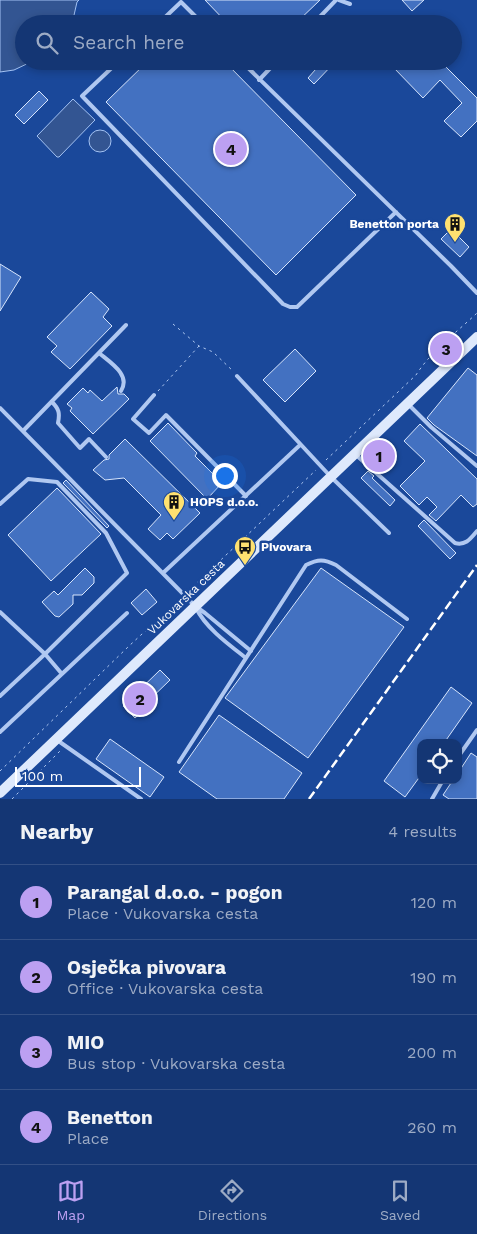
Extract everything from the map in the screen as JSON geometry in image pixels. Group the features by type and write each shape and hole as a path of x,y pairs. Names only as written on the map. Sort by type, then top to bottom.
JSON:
{"main road":[{"name":"Vukovarska cesta","path":"0,793 60,743 195,606 477,337"}],"lane":[{"path":"322,15 338,0 350,4"},
{"path":"167,15 182,1 195,15"},
{"path":"109,70 82,96 283,304 296,307 396,212"},
{"path":"250,70 477,293"},
{"path":"259,80 268,70"},
{"path":"23,431 126,325"},
{"path":"99,353 125,380 125,385 121,391"},
{"path":"237,376 330,477 389,533"},
{"path":"154,395 133,419 149,434 166,415 246,496"},
{"path":"52,402 60,415 58,423 80,448 89,439 106,457"},
{"path":"408,404 431,427 477,466"},
{"path":"0,408 195,606 251,651"},
{"path":"163,572 300,444"},
{"path":"355,454 381,479 398,490 455,543 460,545 467,542 477,531"},
{"path":"0,504 28,479 57,482 106,533 127,573 0,696"},
{"path":"179,762 306,565 320,559 327,560 407,620"},
{"path":"195,606 201,617 246,658"},
{"path":"0,612 45,654 62,674"},
{"path":"0,732 126,613"},
{"path":"462,751 477,730"},
{"path":"60,743 141,799"},
{"path":"432,799 441,784"}],"path":[{"path":"0,771 129,646 416,375 442,343 477,313"},
{"path":"173,324 200,346 213,352 237,376"},
{"path":"154,395 200,346"},
{"path":"12,799 60,743"}],"water":[{"path":"0,0 79,0 74,15 15,15 15,70 0,72"},
{"path":"73,99 95,120 57,157 37,136"},
{"path":"100,130 108,133 111,141 108,149 100,152 92,149 89,141 92,133"}],"building":[{"path":"205,0 320,0 304,15 219,15"},
{"path":"402,0 424,0 412,11"},
{"path":"139,70 233,70 356,195 276,275 106,102"},
{"path":"315,70 327,70 314,84 308,78"},
{"path":"396,70 449,70 477,98 477,121 461,137 444,121 462,103 440,80 423,98"},
{"path":"39,91 48,100 24,124 15,115"},
{"name":"Benetton porta","path":"451,229 469,247 460,257 441,239"},
{"path":"0,264 21,277 0,311"},
{"path":"91,292 109,309 103,317 112,326 70,369 51,352 57,346 47,337"},
{"path":"295,349 316,371 285,402 263,380"},
{"path":"468,368 477,375 477,456 427,418"},
{"path":"117,387 118,394 124,394 129,399 93,434 70,411 72,408 67,404 83,388 88,393 90,390 102,401"},
{"path":"168,423 197,453 195,456 222,483 207,499 150,441"},
{"path":"420,424 477,479 477,504 473,507 461,495 436,521 429,515 437,507 427,497 419,505 400,486 425,461 404,441"},
{"path":"125,439 200,513 173,539 167,533 160,540 148,529 161,515 124,478 105,480 93,470 104,460 109,459 109,455"},
{"path":"379,451 389,461 379,471 369,461"},
{"path":"368,471 374,476 372,478 395,500 390,506 361,478"},
{"path":"66,480 109,526 107,528 63,483"},
{"path":"57,488 101,534 51,581 8,535"},
{"path":"424,520 456,553 450,559 418,526"},
{"path":"85,568 94,577 94,583 82,595 73,595 73,604 59,617 55,616 42,602 54,591 58,595"},
{"path":"321,568 404,627 308,758 225,698"},
{"path":"146,589 157,602 142,615 131,603"},
{"path":"160,670 170,680 142,707 144,710 135,718 123,706"},
{"path":"451,687 472,703 447,739 417,739 417,780 405,797 384,781"},
{"path":"219,715 302,773 284,799 217,799 179,772"},
{"path":"110,739 164,777 150,797 96,759"},
{"path":"471,753 477,757 477,799 449,799 443,795 450,784 462,784 462,767"}],"railway":[{"path":"309,799 477,565"}],"place":[{"name":"Benetton","path":"231,149"},
{"name":"Benetton porta","path":"455,243"},
{"name":"MIO","path":"446,349"},
{"name":"Parangal d.o.o. - pogon","path":"379,456"},
{"name":"HOPS d.o.o.","path":"174,521"},
{"name":"Pivovara","path":"245,566"},
{"name":"Osječka pivovara","path":"140,699"}]}
